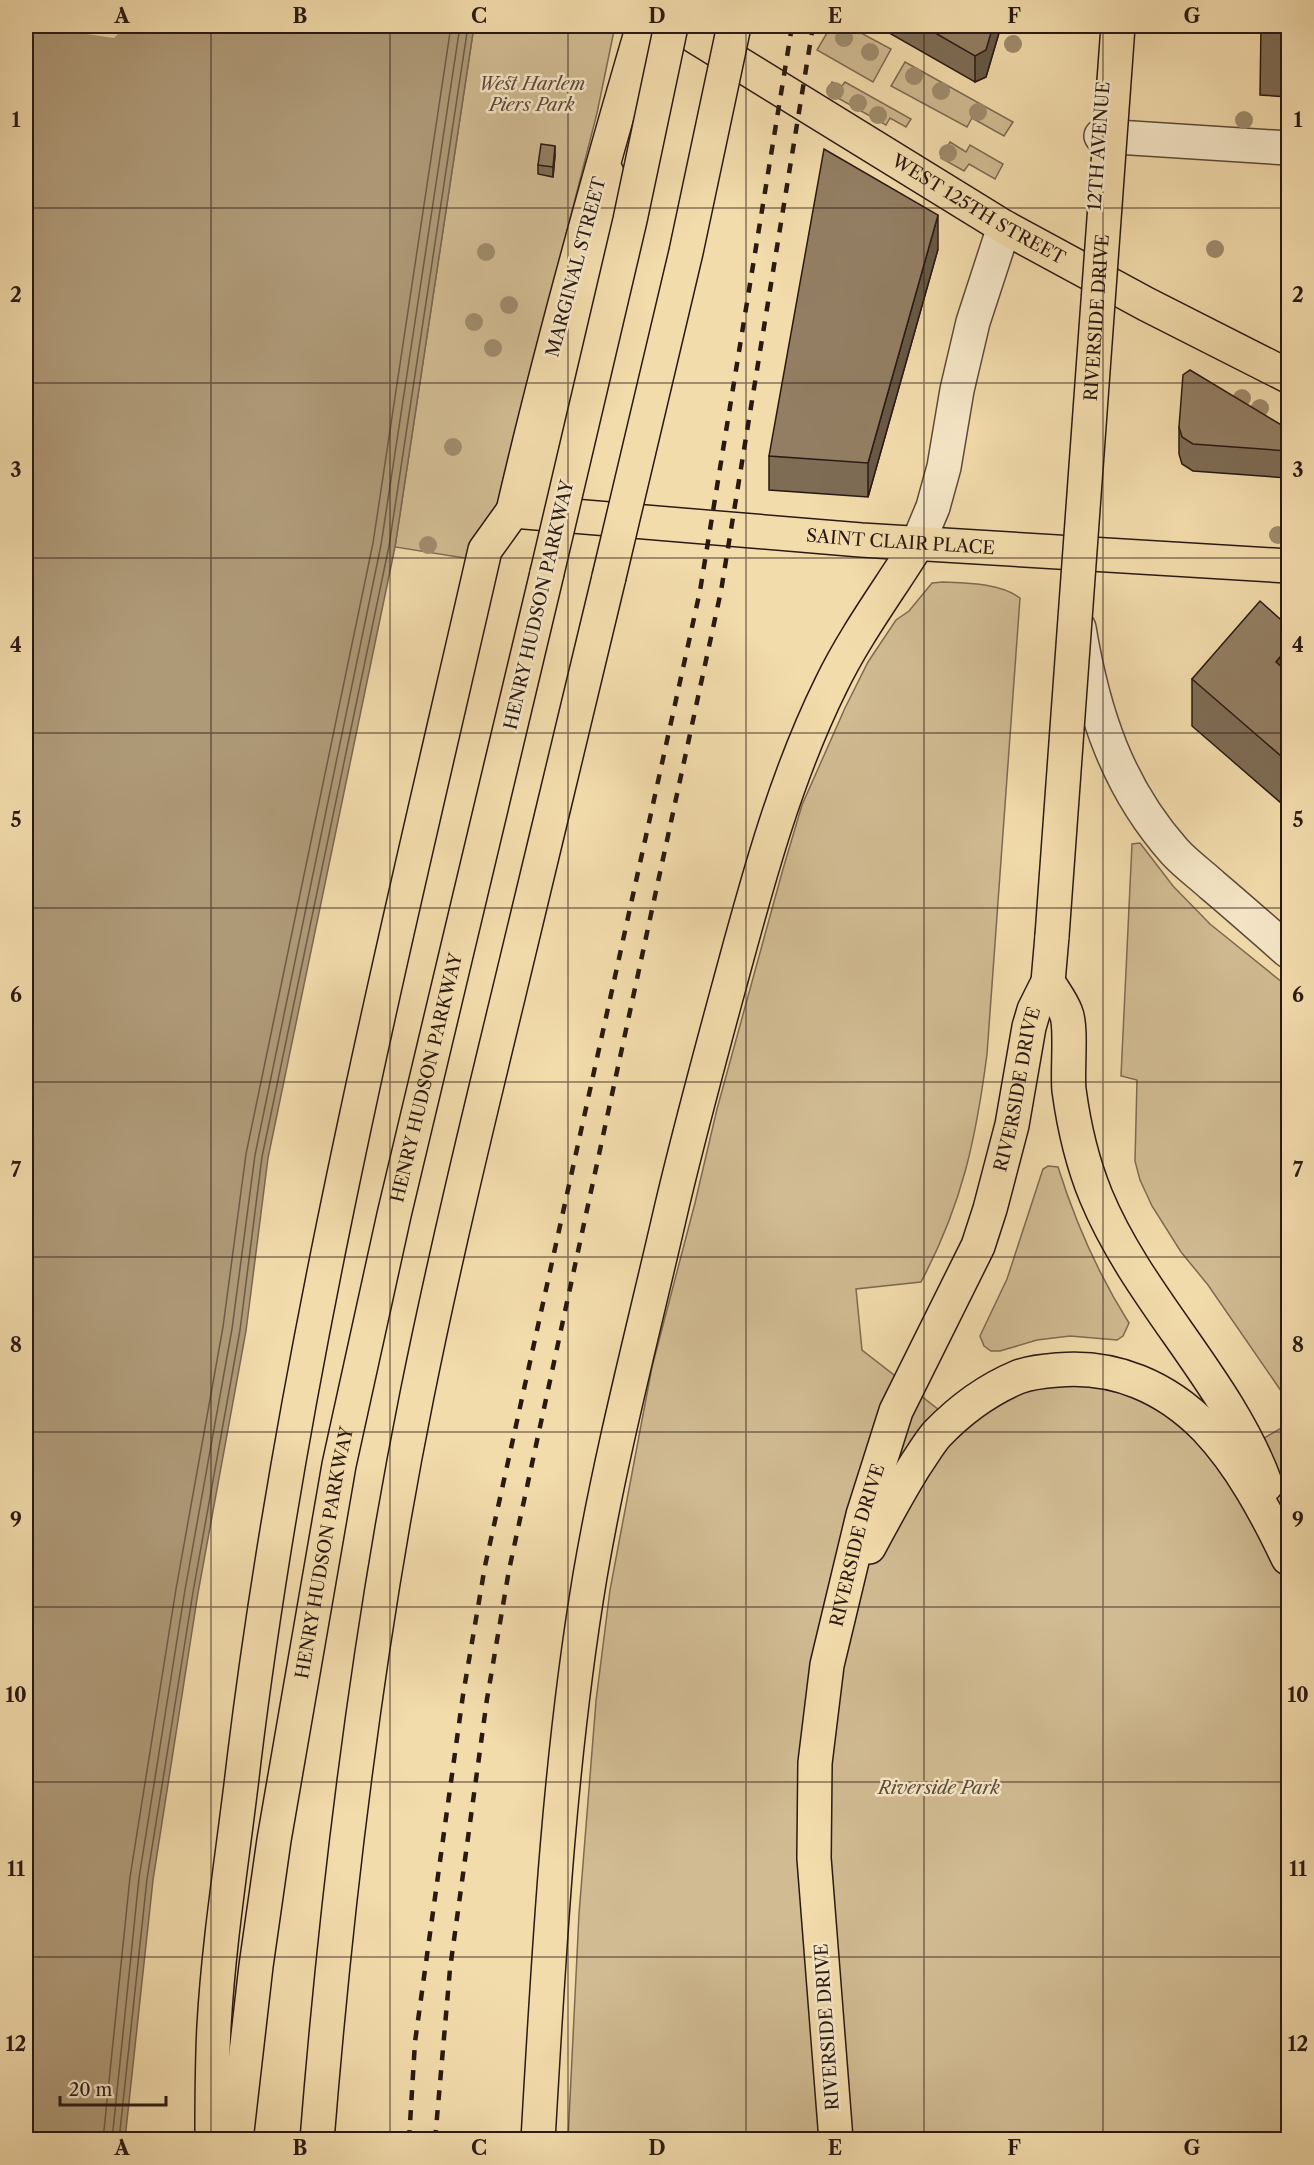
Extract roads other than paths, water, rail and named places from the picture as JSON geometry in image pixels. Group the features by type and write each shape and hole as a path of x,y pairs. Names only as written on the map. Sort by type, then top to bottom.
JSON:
{"main road":[{"name":"MARGINAL STREET","path":"528,512 530,440 604,160 644,26"},
{"name":"HENRY HUDSON PARKWAY","path":"236,2139 256,1966 274,1840 339,1465 394,1215 630,220 671,26"},
{"name":"WEST 125TH STREET","path":"678,26 1004,227 1089,274 1288,376"},
{"path":"317,2139 349,1826 379,1616 416,1397 475,1134 686,252 734,26"},
{"name":"RIVERSIDE DRIVE","path":"836,2139 814,1858 813,1805 818,1727 827,1665 863,1515 896,1411 978,1246 1012,1125 1029,1027 1034,1010 1048,982 1118,26"},
{"path":"212,2139 214,2023 221,1944 255,1672 301,1400 382,1000 485,550 528,512"},
{"name":"SAINT CLAIR PLACE","path":"528,512 918,543 1288,566"},
{"path":"538,2139 553,1898 563,1784 574,1683 588,1589 608,1480 691,1126 750,909 799,757 832,681 918,543"},
{"name":"RIVERSIDE DRIVE","path":"1048,982 1067,1015 1069,1091 1079,1147 1096,1197 1134,1270 1245,1436 1267,1488 1288,1559"},
{"path":"844,1597 900,1490 935,1436 977,1399 1021,1376 1043,1371 1087,1369 1117,1374 1157,1390 1185,1410 1207,1429 1237,1467 1270,1521 1288,1559"}],"street":[{"name":"12TH AVENUE","path":"1069,553 1108,26"},
{"path":"1101,136 1288,148"},
{"path":"918,543 933,507 944,467 957,390 973,322 1004,227"},
{"path":"1069,553 1080,636 1093,698 1104,733 1125,783 1151,823 1176,854 1288,951"}],"water":[{"path":"26,26 474,26 395,547 268,1158 246,1331 198,1593 153,1880 125,2139 26,2140"}],"railway":[{"path":"409,2140 415,2042 463,1695 485,1566 700,591 792,26"},
{"path":"435,2140 450,1969 487,1699 509,1570 721,591 813,26"}],"park label":[{"name":"West Harlem Piers Park","path":"532,94"},
{"name":"Riverside Park","path":"939,1788"}]}
